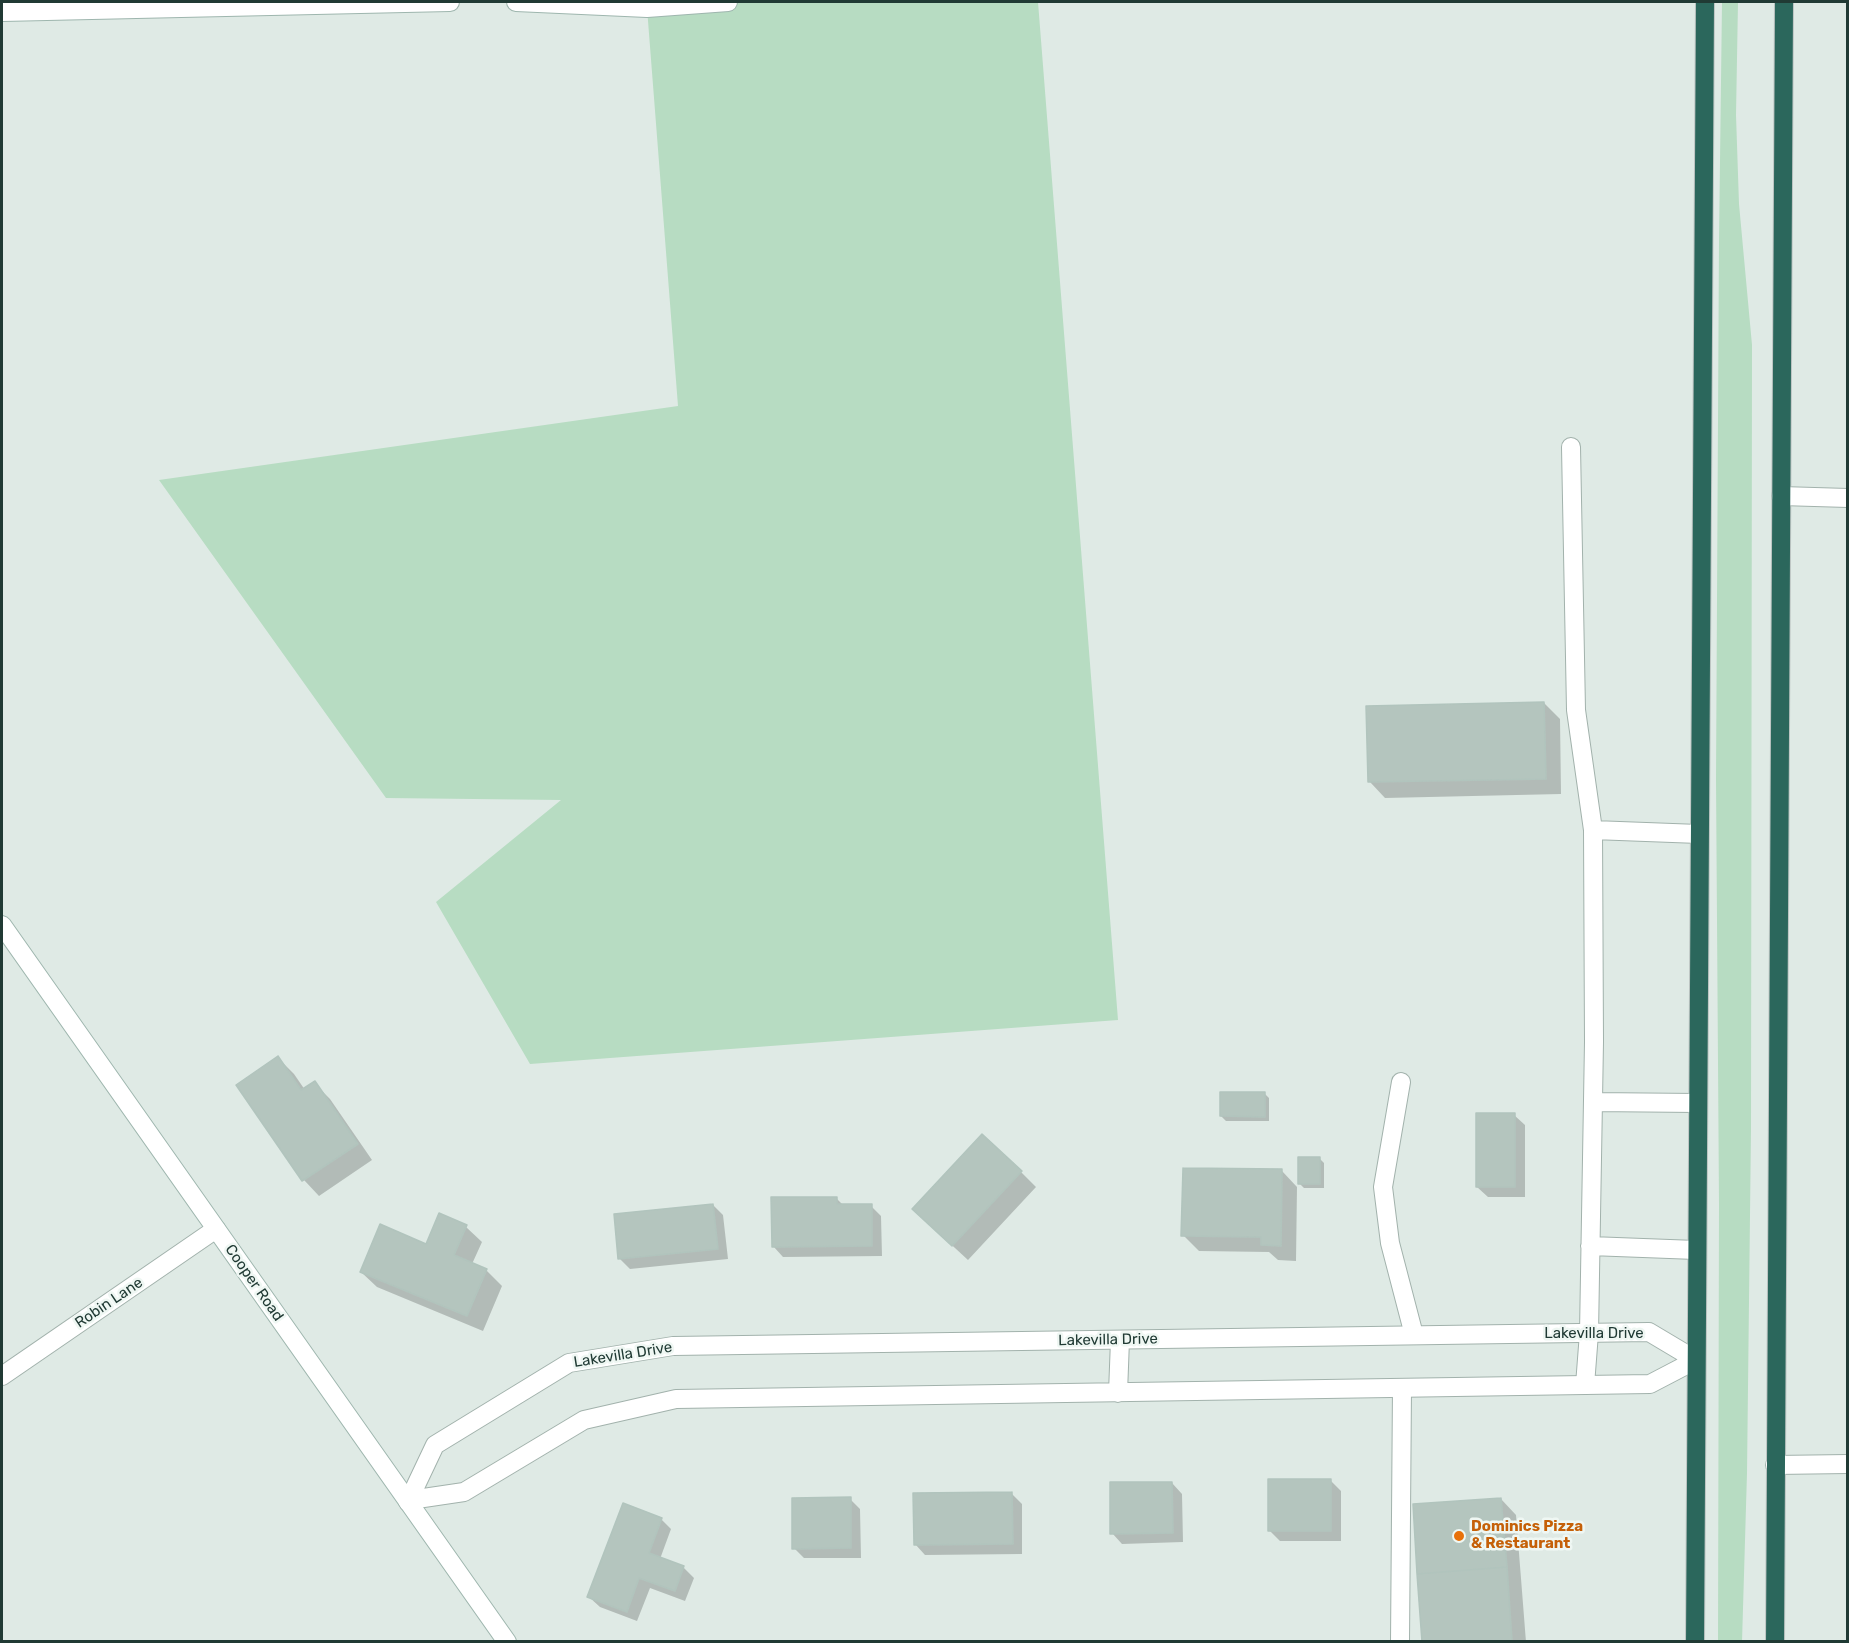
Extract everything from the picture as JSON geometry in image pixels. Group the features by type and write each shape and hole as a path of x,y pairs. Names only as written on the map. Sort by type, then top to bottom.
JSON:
{"highway":[{"path":"1695,1641 1705,2"},
{"path":"1774,1641 1784,2"}],"street":[{"path":"2,12 450,2"},
{"path":"516,2 647,8 728,2"},
{"path":"1571,447 1576,710 1593,830 1593,1102 1589,1333 1585,1385"},
{"path":"1780,496 1848,498"},
{"path":"1593,830 1699,834"},
{"name":"Cooper Road","path":"2,925 507,1641"},
{"path":"1401,1082 1383,1187 1390,1243 1414,1335"},
{"path":"1593,1102 1697,1103"},
{"name":"Robin Lane","path":"2,1376 216,1229"},
{"path":"1590,1246 1696,1250"},
{"name":"Lakevilla Drive","path":"409,1501 435,1445 568,1363 673,1346 1649,1332 1696,1360"},
{"path":"1118,1393 1120,1340"},
{"path":"409,1501 464,1492 584,1420 676,1399 1650,1384 1696,1360"},
{"path":"1400,1641 1402,1388"},
{"path":"1775,1465 1848,1464"}],"green space":[{"path":"728,2 1038,2 1118,1020 530,1064 436,902 561,800 386,798 159,480 678,406 647,8"},
{"path":"1722,2 1738,2 1736,115 1739,204 1752,345 1751,1129 1747,1473 1742,1642 1718,1641 1719,1204 1716,779"}],"building":[{"path":"1544,702 1546,779 1368,782 1366,706"},
{"path":"278,1056 301,1090 315,1081 358,1144 302,1181 236,1085"},
{"path":"1220,1092 1265,1092 1265,1117 1220,1116"},
{"path":"1476,1113 1515,1113 1515,1187 1476,1187"},
{"path":"982,1134 1022,1171 952,1246 912,1209"},
{"path":"1298,1157 1320,1157 1320,1184 1298,1184"},
{"path":"1183,1168 1282,1169 1281,1246 1261,1245 1261,1237 1181,1236"},
{"path":"771,1197 837,1197 837,1204 872,1204 872,1246 772,1247"},
{"path":"713,1204 718,1249 618,1259 614,1214"},
{"path":"439,1213 467,1225 454,1255 487,1269 467,1316 360,1272 380,1224 426,1244"},
{"path":"1268,1479 1331,1479 1331,1531 1268,1531"},
{"path":"1110,1482 1172,1482 1173,1533 1110,1534"},
{"path":"1012,1492 1013,1544 914,1545 913,1493"},
{"path":"851,1497 851,1548 792,1549 792,1498"},
{"name":"Dominics Pizza & Restaurant","path":"1501,1498 1507,1567 1417,1574 1413,1504"},
{"path":"623,1503 662,1518 649,1553 684,1566 675,1591 639,1578 627,1612 587,1597"},
{"path":"1507,1567 1512,1642 1422,1642 1417,1574"}],"place":[{"name":"Dominics Pizza & Restaurant","path":"1459,1536"}]}
